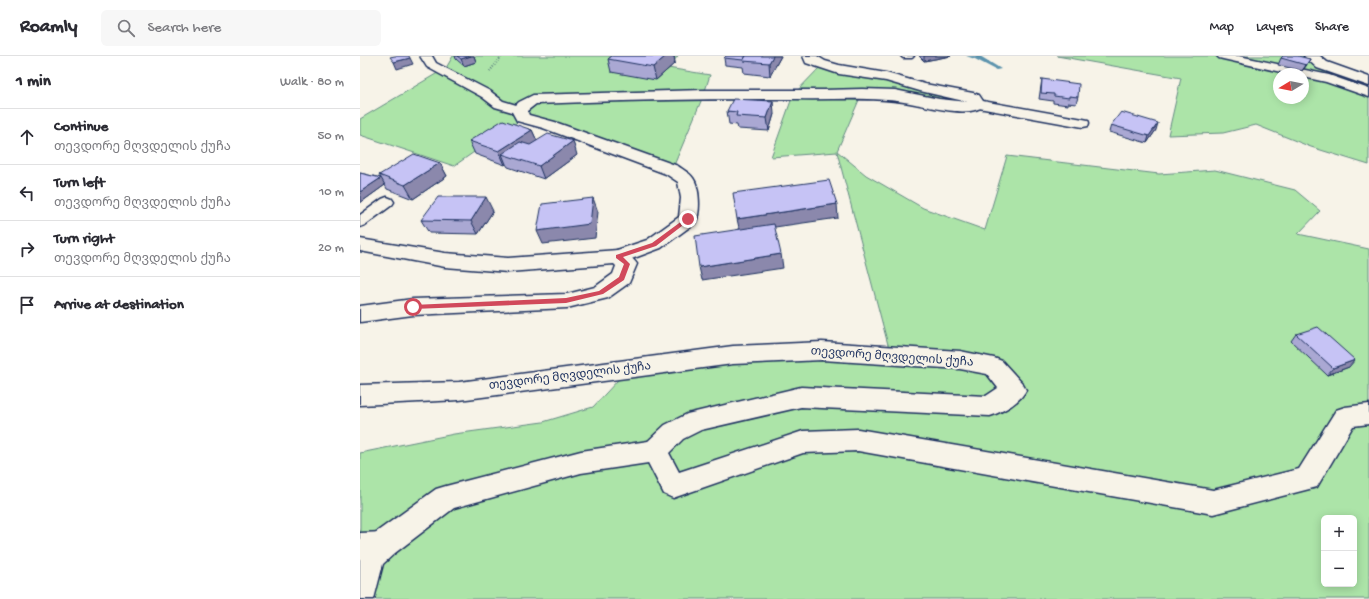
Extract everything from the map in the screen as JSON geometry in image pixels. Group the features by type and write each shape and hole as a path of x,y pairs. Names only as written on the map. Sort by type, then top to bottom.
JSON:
{"street":[{"path":"360,245 413,253 445,260 508,265 618,257 654,244 688,219 690,198 686,180 672,170 549,125 523,118 519,110 524,105 534,100 697,94 824,95 862,93 895,95 939,104 969,107 977,104 974,98 957,93 924,88 886,77 846,71 822,65 811,60 810,56"},
{"path":"1311,56 1322,65 1369,82"},
{"path":"360,314 413,307 566,301 601,293 622,278 627,264 618,257"},
{"name":"თევდორე მღვდელის ქუჩა","path":"360,395 459,391 733,355 822,351 960,360 994,367 1014,390 990,406 802,397 696,421 674,432 655,450"},
{"path":"360,596 373,544 446,498 581,462 655,450 673,486 803,442 858,440 1213,502 1308,478 1345,417 1369,414"}],"lane":[{"path":"426,56 431,66 486,94 499,104 519,110"},
{"path":"1223,56 1330,79 1369,93"},
{"path":"1001,108 1031,101"},
{"path":"977,104 1083,124"},
{"path":"360,222 387,202"}],"green space":[{"path":"453,56 678,56 668,68 710,75 704,94 672,170 523,118 454,166 360,135 360,119 446,68"},
{"path":"1057,56 1311,56 1332,75 1344,83 1369,93 1369,165 1311,147 1256,125 1223,133 1168,135 1181,78"},
{"path":"822,65 886,77 977,104 862,93 837,151 866,175 923,208 985,230 1007,156 1159,174 1215,170 1295,190 1320,211 1298,234 1369,249 1369,599 360,599 360,453 454,434 543,422 593,407 631,366 891,356 837,152 771,157 793,95"}],"building":[{"path":"409,56 410,58 394,62 390,57"},
{"path":"457,56 471,56 461,59"},
{"path":"612,56 666,56 653,67 608,59"},
{"path":"726,56 746,56 743,60 724,58"},
{"path":"746,56 773,56 769,63 743,61"},
{"path":"1283,56 1298,56 1310,59 1306,65 1281,58"},
{"path":"1042,79 1079,84 1078,97 1069,96 1069,98 1054,96 1054,94 1041,93"},
{"path":"733,99 773,101 767,118 736,116 737,112 727,111"},
{"path":"1121,112 1158,123 1149,136 1111,125"},
{"path":"503,120 532,130 499,151 469,141"},
{"path":"548,134 573,141 539,166 502,154 520,142 530,145"},
{"path":"414,154 440,163 405,185 379,175"},
{"path":"360,173 381,178 360,192"},
{"path":"829,180 837,204 737,219 733,193"},
{"path":"438,197 486,197 471,221 421,220"},
{"path":"593,198 590,224 537,231 542,204"},
{"path":"774,224 781,254 699,267 695,236"},
{"path":"1318,327 1355,360 1333,368 1296,334"}],"waterway":[{"path":"969,56 977,57 998,69"}],"route":[{"path":"413,307 566,301 601,293 622,278 627,264 618,257 654,244 688,219"}]}
